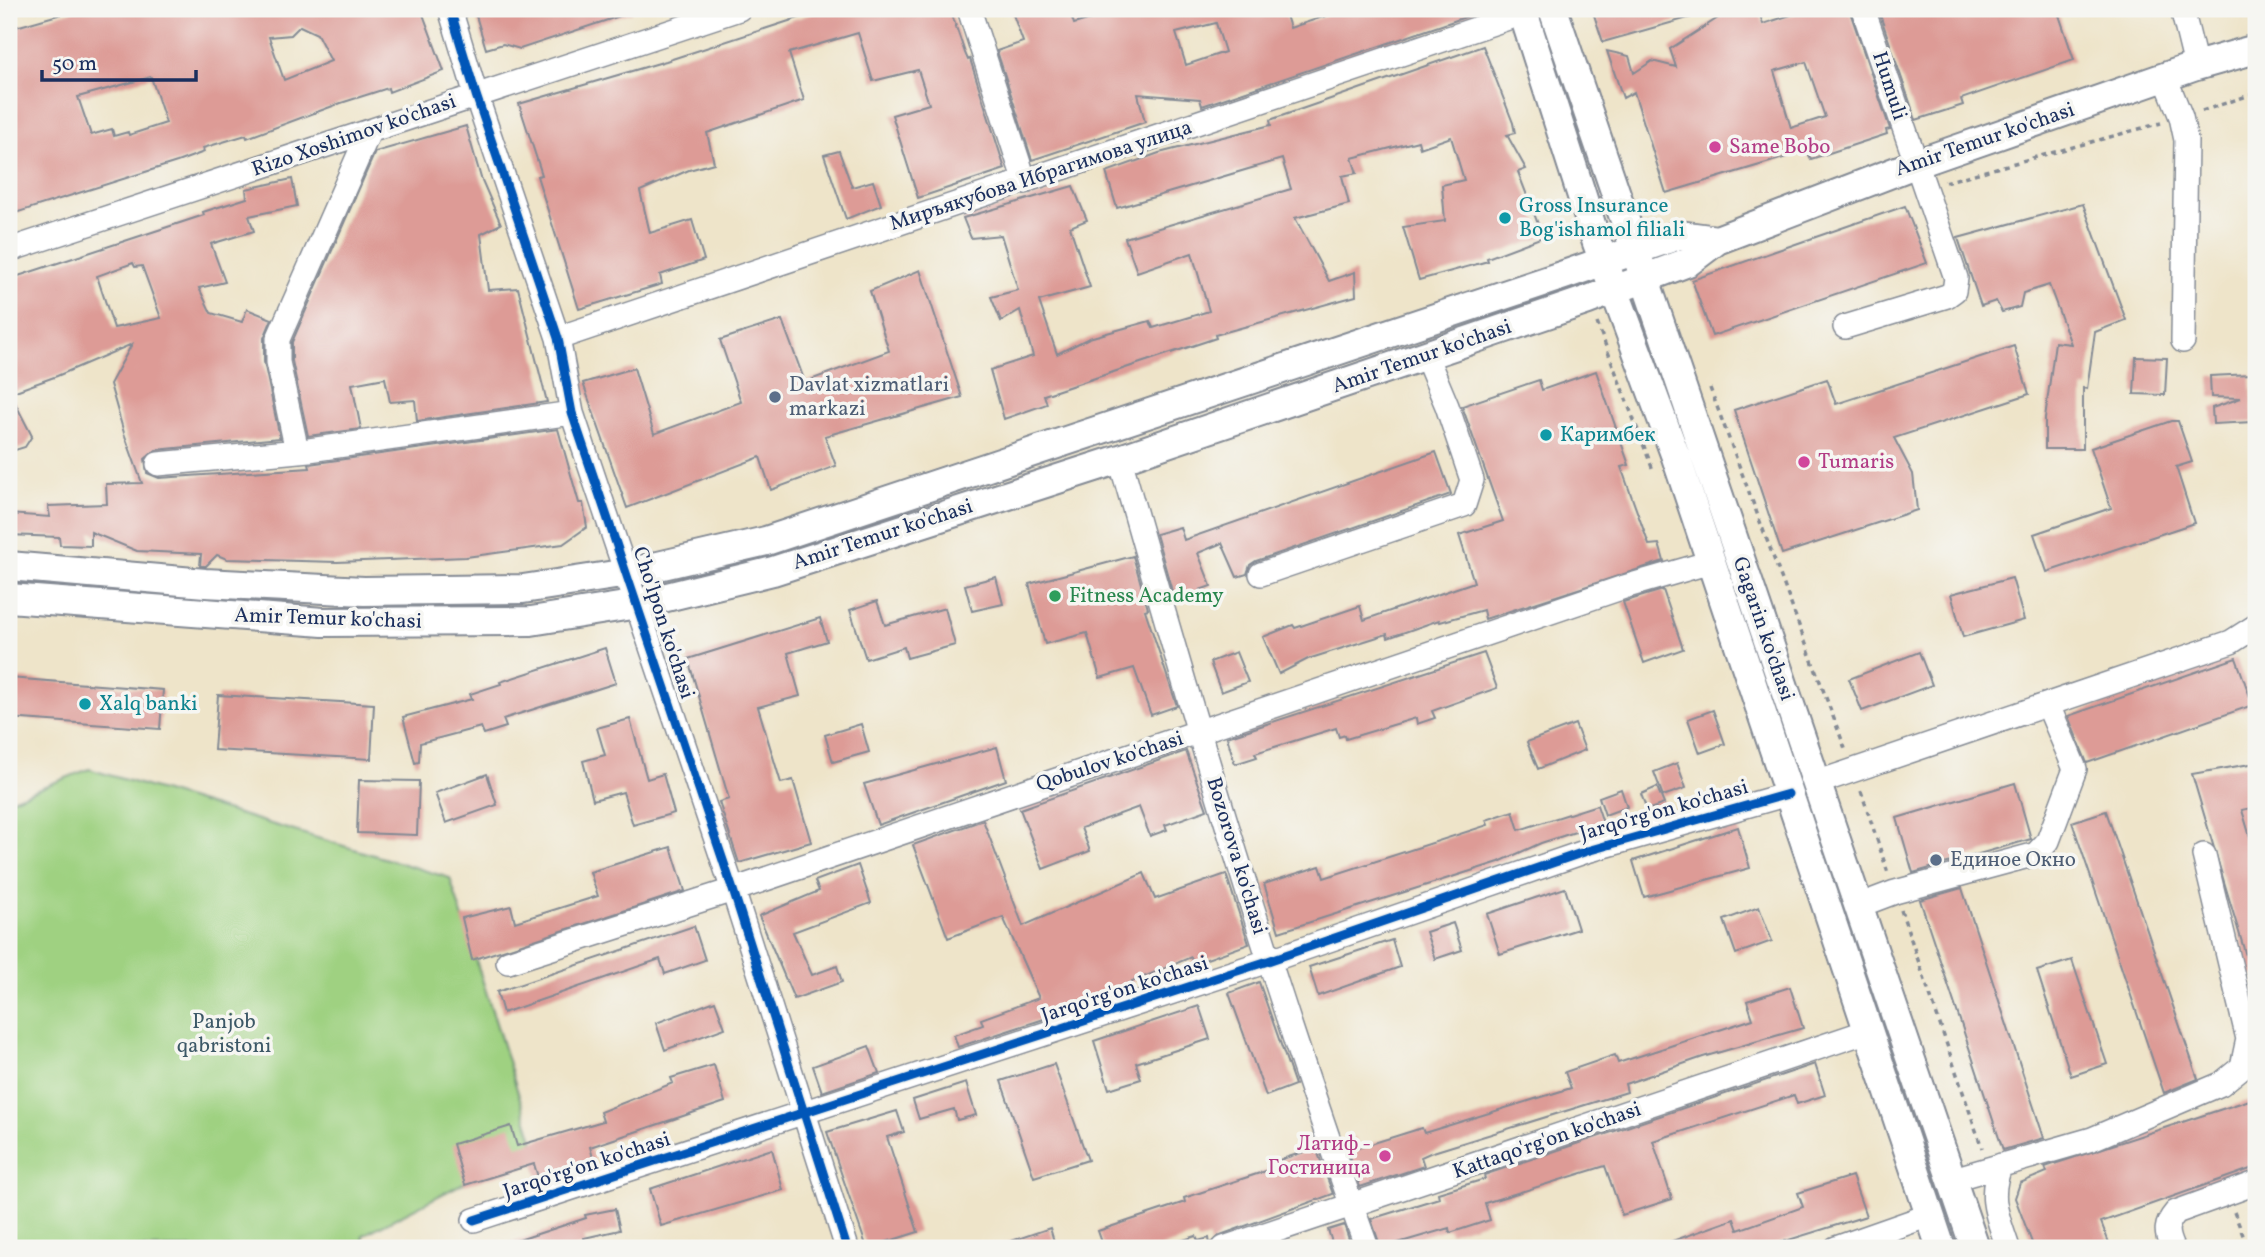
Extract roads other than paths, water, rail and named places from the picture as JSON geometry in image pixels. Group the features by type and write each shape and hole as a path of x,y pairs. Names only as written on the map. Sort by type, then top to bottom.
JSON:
{"main road":[{"name":"Gagarin ko'chasi","path":"1553,9 1975,1248"},
{"name":"Gagarin ko'chasi","path":"1522,11 1603,260 1601,296 1711,562 1941,1248"},
{"name":"Amir Temur ko'chasi","path":"9,598 323,622 531,621 638,604 773,571 1120,459 1601,296 1689,261 1717,240 1919,176 2165,77 2256,49"},
{"name":"Amir Temur ko'chasi","path":"9,566 205,583 364,591 523,589 628,573 766,541 1679,235 1717,240"}],"street":[{"name":"Cho'lpon ko'chasi","path":"450,9 476,95 558,338 572,413 733,890 847,1248"},
{"name":"Rizo Xoshimov ko'chasi","path":"9,250 739,9"},
{"path":"969,9 1025,182"},
{"name":"Humuli","path":"1845,327 1947,296 1954,291 1956,278 1863,9"},
{"path":"2182,9 2196,66"},
{"name":"Миръякубова Ибрагимова улица","path":"558,338 1025,182 1522,11"},
{"path":"2165,77 2181,117 2186,140 2183,341"},
{"path":"297,451 278,362 278,339 369,132"},
{"path":"1261,574 1464,505 1472,480 1447,406 1426,356"},
{"path":"158,464 297,451 572,413"},
{"name":"Bozorova ko'chasi","path":"1120,459 1198,733 1268,961 1333,1158 1367,1248"},
{"name":"Qobulov ko'chasi","path":"508,962 733,890 1624,587 1711,562"},
{"path":"1816,783 2231,642 2256,626"},
{"path":"1858,906 1895,892 2036,855 2048,841 2075,769 2048,705"},
{"name":"Jarqo'rg'on ko'chasi","path":"474,1220 1268,961 1587,851 1788,794"},
{"path":"1950,1180 2092,1139 2232,1077 2242,1067 2247,1054 2249,1014 2204,855"},
{"name":"Kattaqo'rg'on ko'chasi","path":"1224,1248 1353,1208 1868,1031"},
{"path":"1995,1167 1995,1210 2008,1248"},
{"path":"2172,1248 2165,1233 2169,1220 2176,1212 2256,1183"},
{"path":"1836,1248 1930,1215"}],"place":[{"name":"Same Bobo","path":"1715,147"},
{"name":"Gross Insurance Bog'ishamol filiali","path":"1505,218"},
{"name":"Davlat xizmatlari markazi","path":"775,397"},
{"name":"Каримбек","path":"1546,435"},
{"name":"Tumaris","path":"1804,462"},
{"name":"Fitness Academy","path":"1055,596"},
{"name":"Xalq banki","path":"85,704"},
{"name":"Единое Окно","path":"1936,860"},
{"name":"Латиф - Гостиница","path":"1385,1156"}],"park label":[{"name":"Panjob qabristoni","path":"224,1034"}]}
